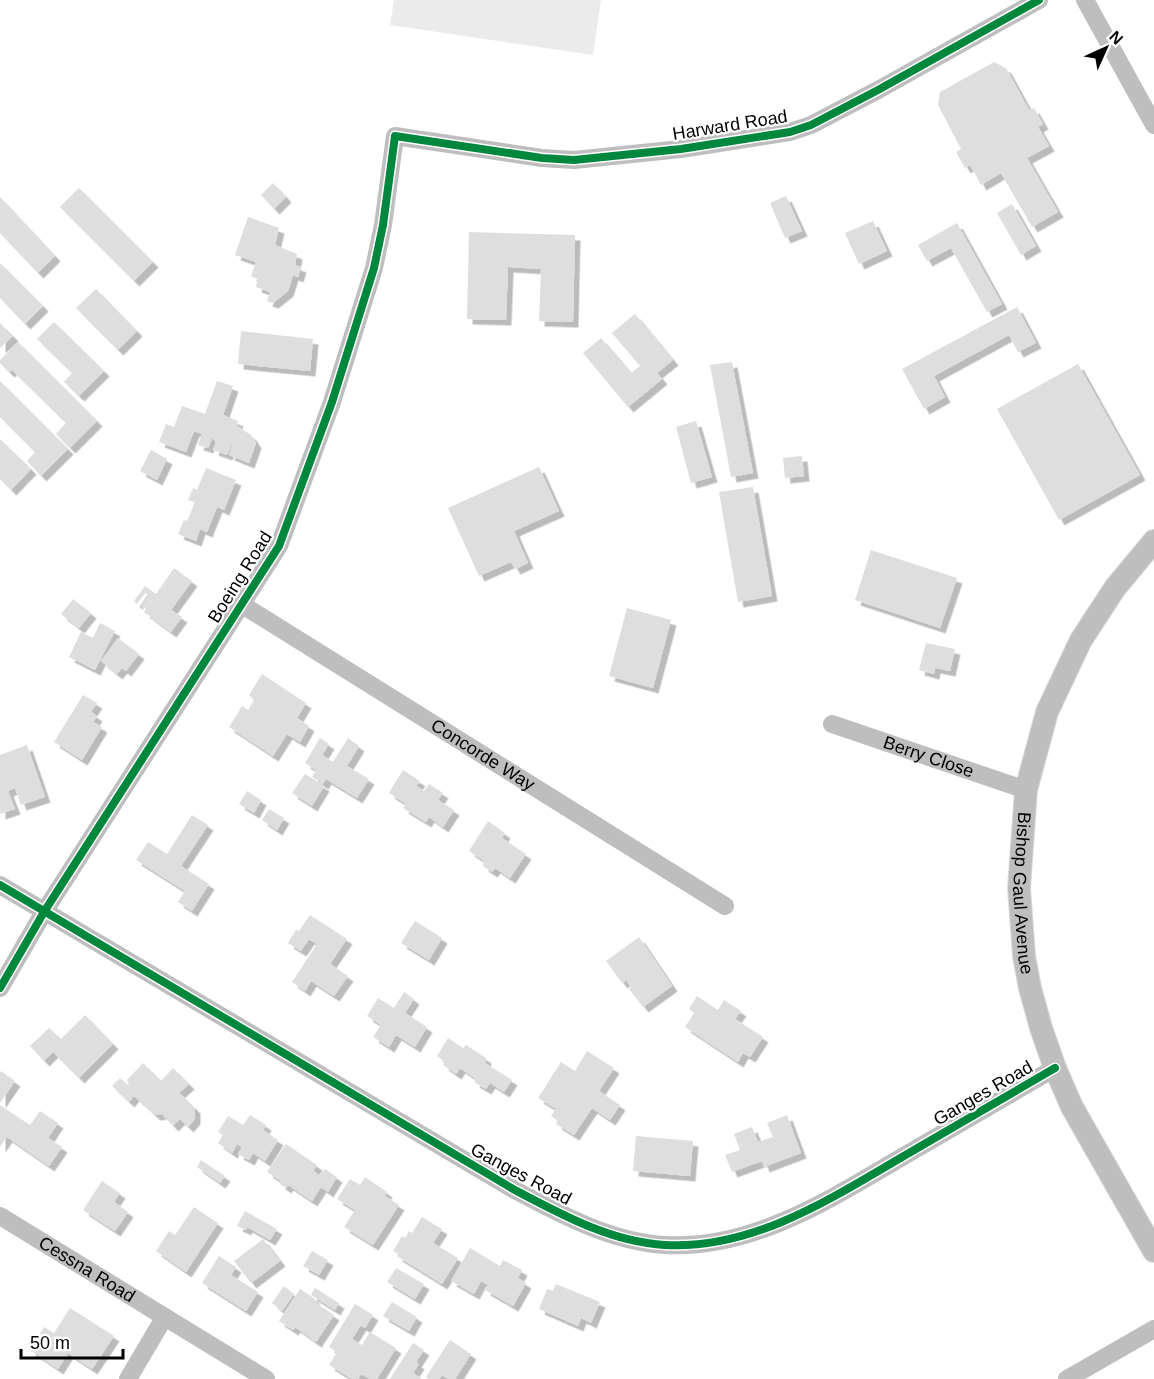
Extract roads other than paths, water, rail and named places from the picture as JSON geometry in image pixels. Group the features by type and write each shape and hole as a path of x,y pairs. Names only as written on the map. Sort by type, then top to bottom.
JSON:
{"main road":[{"name":"Bishop Gaul Avenue","path":"1154,541 1115,588 1081,640 1047,712 1026,790 1019,888 1024,956 1041,1028 1055,1068 1072,1107 1154,1251"}],"street":[{"name":"Harward Road","path":"395,136 542,158 574,160 681,149 790,132 811,125 878,90 1039,0"},
{"path":"1085,0 1154,125"},
{"name":"Boeing Road","path":"0,988 44,912 270,562 282,539 332,402 374,268 383,225 395,136"},
{"name":"Concorde Way","path":"241,604 725,906"},
{"name":"Berry Close","path":"832,724 1026,790"},
{"name":"Ganges Road","path":"0,885 513,1189 554,1210 629,1240 665,1245 696,1245 723,1241 777,1224 835,1196 1055,1068"},
{"name":"Cessna Road","path":"0,1216 266,1379"},
{"path":"128,1379 164,1318"},
{"path":"1067,1379 1154,1329"}]}
